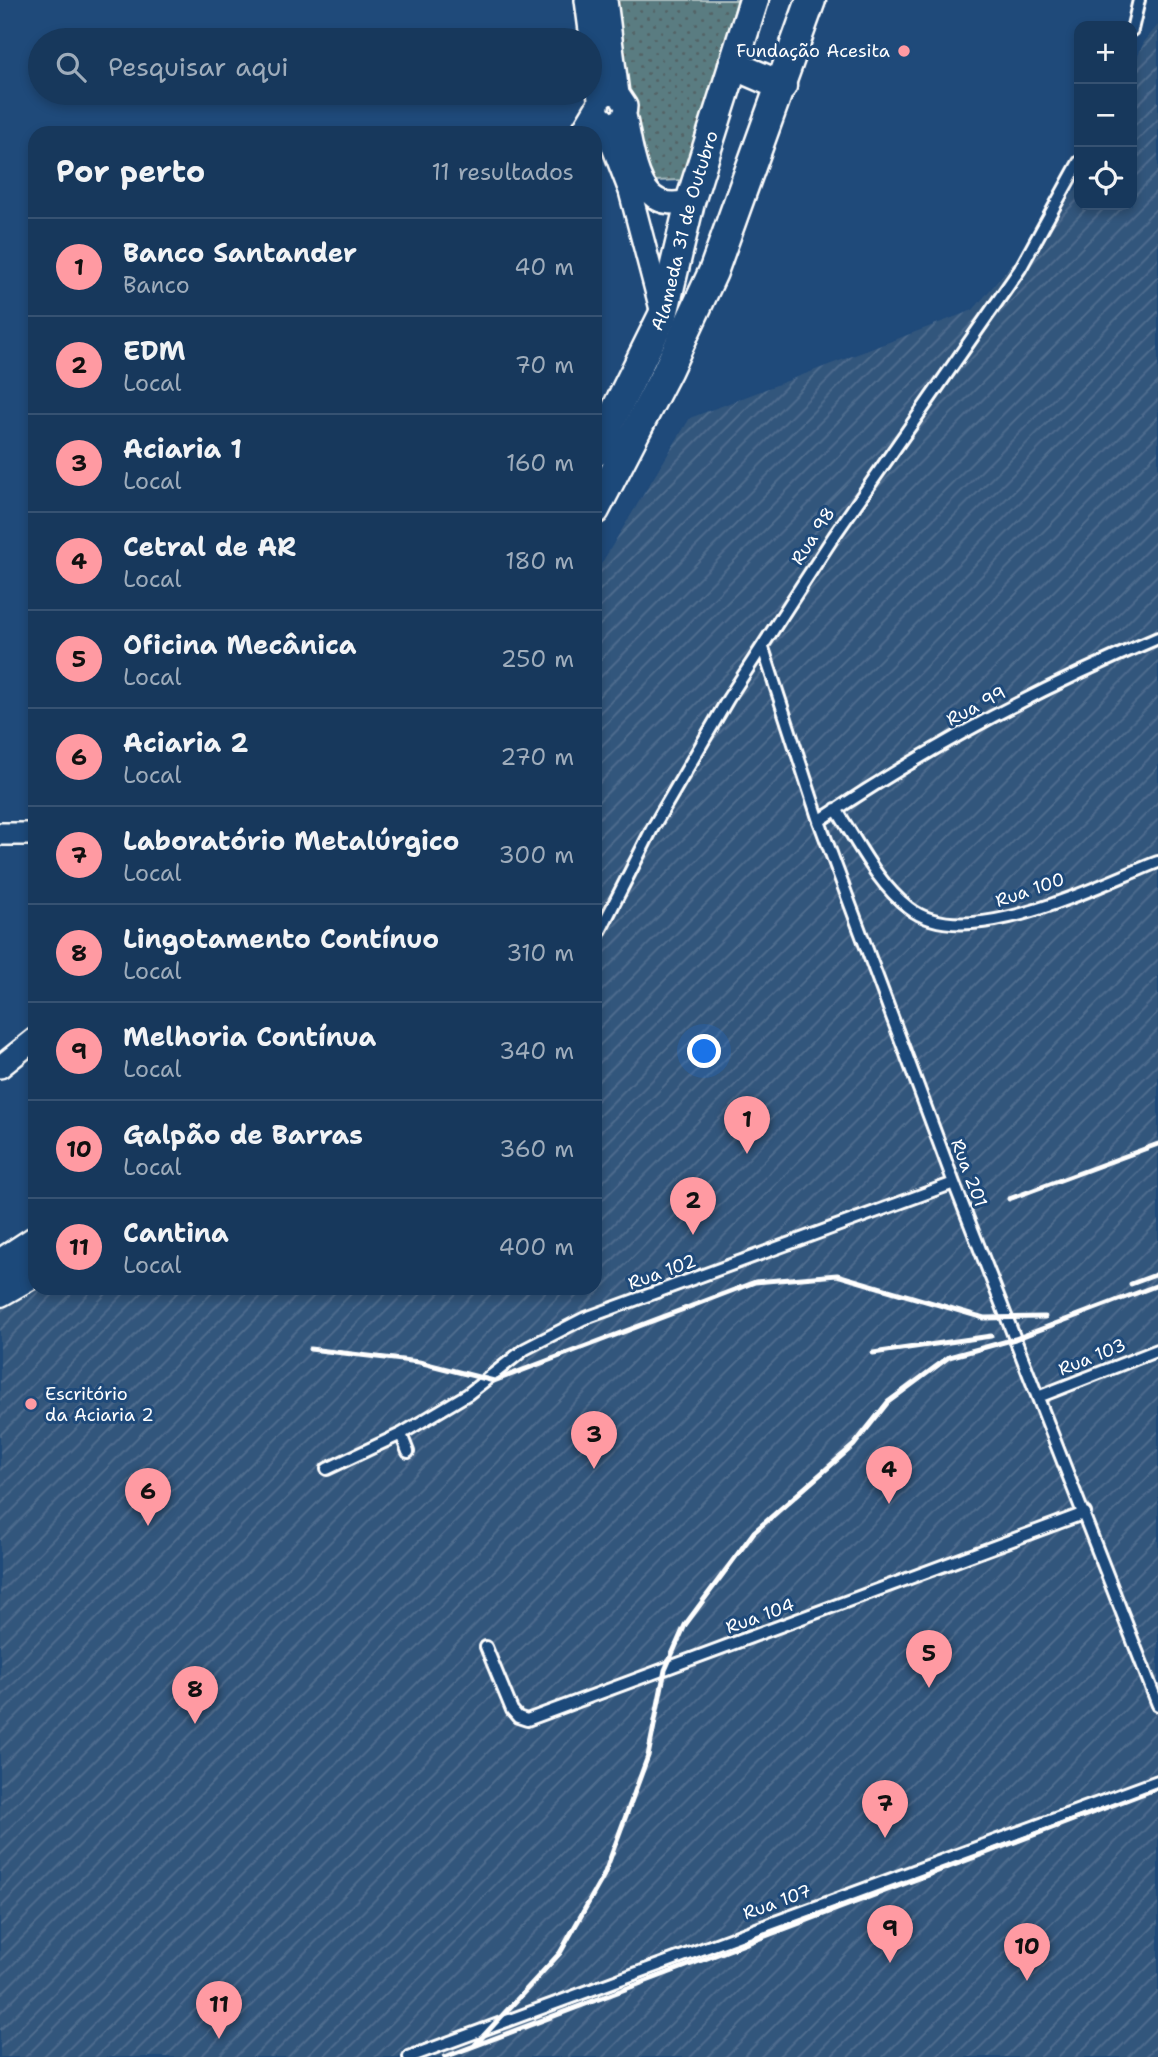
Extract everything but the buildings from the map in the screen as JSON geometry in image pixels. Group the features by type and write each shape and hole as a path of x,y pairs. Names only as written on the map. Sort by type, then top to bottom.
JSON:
{"main road":[{"name":"Alameda 31 de Outubro","path":"602,438 663,315 690,202 754,0"},
{"name":"Alameda 31 de Outubro","path":"602,496 713,272 811,0"},
{"path":"733,65 782,86"},
{"path":"0,1264 28,1246"},
{"path":"0,1292 28,1276"}],"street":[{"path":"586,0 591,28"},
{"path":"604,108 606,0"},
{"path":"602,96 631,191 663,315"},
{"path":"604,108 626,106 625,115 642,179 651,195 663,202 690,202"},
{"path":"0,834 28,834"},
{"path":"0,1067 28,1045"}],"lane":[{"path":"1134,21 1139,0"},
{"name":"Rua 98","path":"602,927 652,829 728,699 834,536 1020,269 1074,171"},
{"name":"Rua 99","path":"819,821 892,771 1012,706 1158,638"},
{"name":"Rua 201","path":"763,648 819,821 954,1183 1038,1397 1153,1676 1158,1705"},
{"name":"Rua 100","path":"836,809 883,883 911,910 946,923 972,925 1012,918 1158,862"},
{"name":"Rua 102","path":"327,1469 401,1434 468,1394 525,1349 583,1319 954,1183"},
{"name":"Rua 103","path":"1038,1397 1158,1350"},
{"path":"401,1434 408,1452"},
{"name":"Rua 104","path":"486,1647 512,1710 518,1717 527,1720 1085,1513"},
{"name":"Rua 107","path":"409,2057 1158,1781"}],"shaded area":[{"path":"1158,25 1158,2057 0,2057 0,1298 28,1290 28,1295 602,1295 602,563 690,418 973,310 1074,192 1074,210 1137,210 1137,58 1144,42"}],"green space":[{"path":"613,0 737,0 695,166 682,180 654,181 640,160"}],"railway":[{"path":"1009,1199 1158,1144"},
{"path":"1131,1284 1158,1274"},
{"path":"310,1349 419,1362 494,1381 755,1282 837,1275 984,1318 1045,1317"},
{"path":"475,2045 560,1953 604,1875 648,1756 665,1670 685,1625 754,1532 854,1445 888,1402 949,1357 1015,1339 1158,1285"},
{"path":"873,1353 991,1336"},
{"path":"445,2057 1158,1788"}],"place":[{"name":"Fundação Acesita","path":"904,51"},
{"name":"Banco Santander","path":"747,1154"},
{"name":"EDM","path":"693,1235"},
{"name":"Escritório da Aciaria 2","path":"31,1404"},
{"name":"Aciaria 1","path":"594,1469"},
{"name":"Cetral de AR","path":"889,1504"},
{"name":"Aciaria 2","path":"148,1526"},
{"name":"Oficina Mecânica","path":"929,1688"},
{"name":"Lingotamento Contínuo","path":"195,1724"},
{"name":"Laboratório Metalúrgico","path":"885,1838"},
{"name":"Melhoria Contínua","path":"890,1963"},
{"name":"Galpão de Barras","path":"1027,1981"},
{"name":"Cantina","path":"219,2039"}]}
